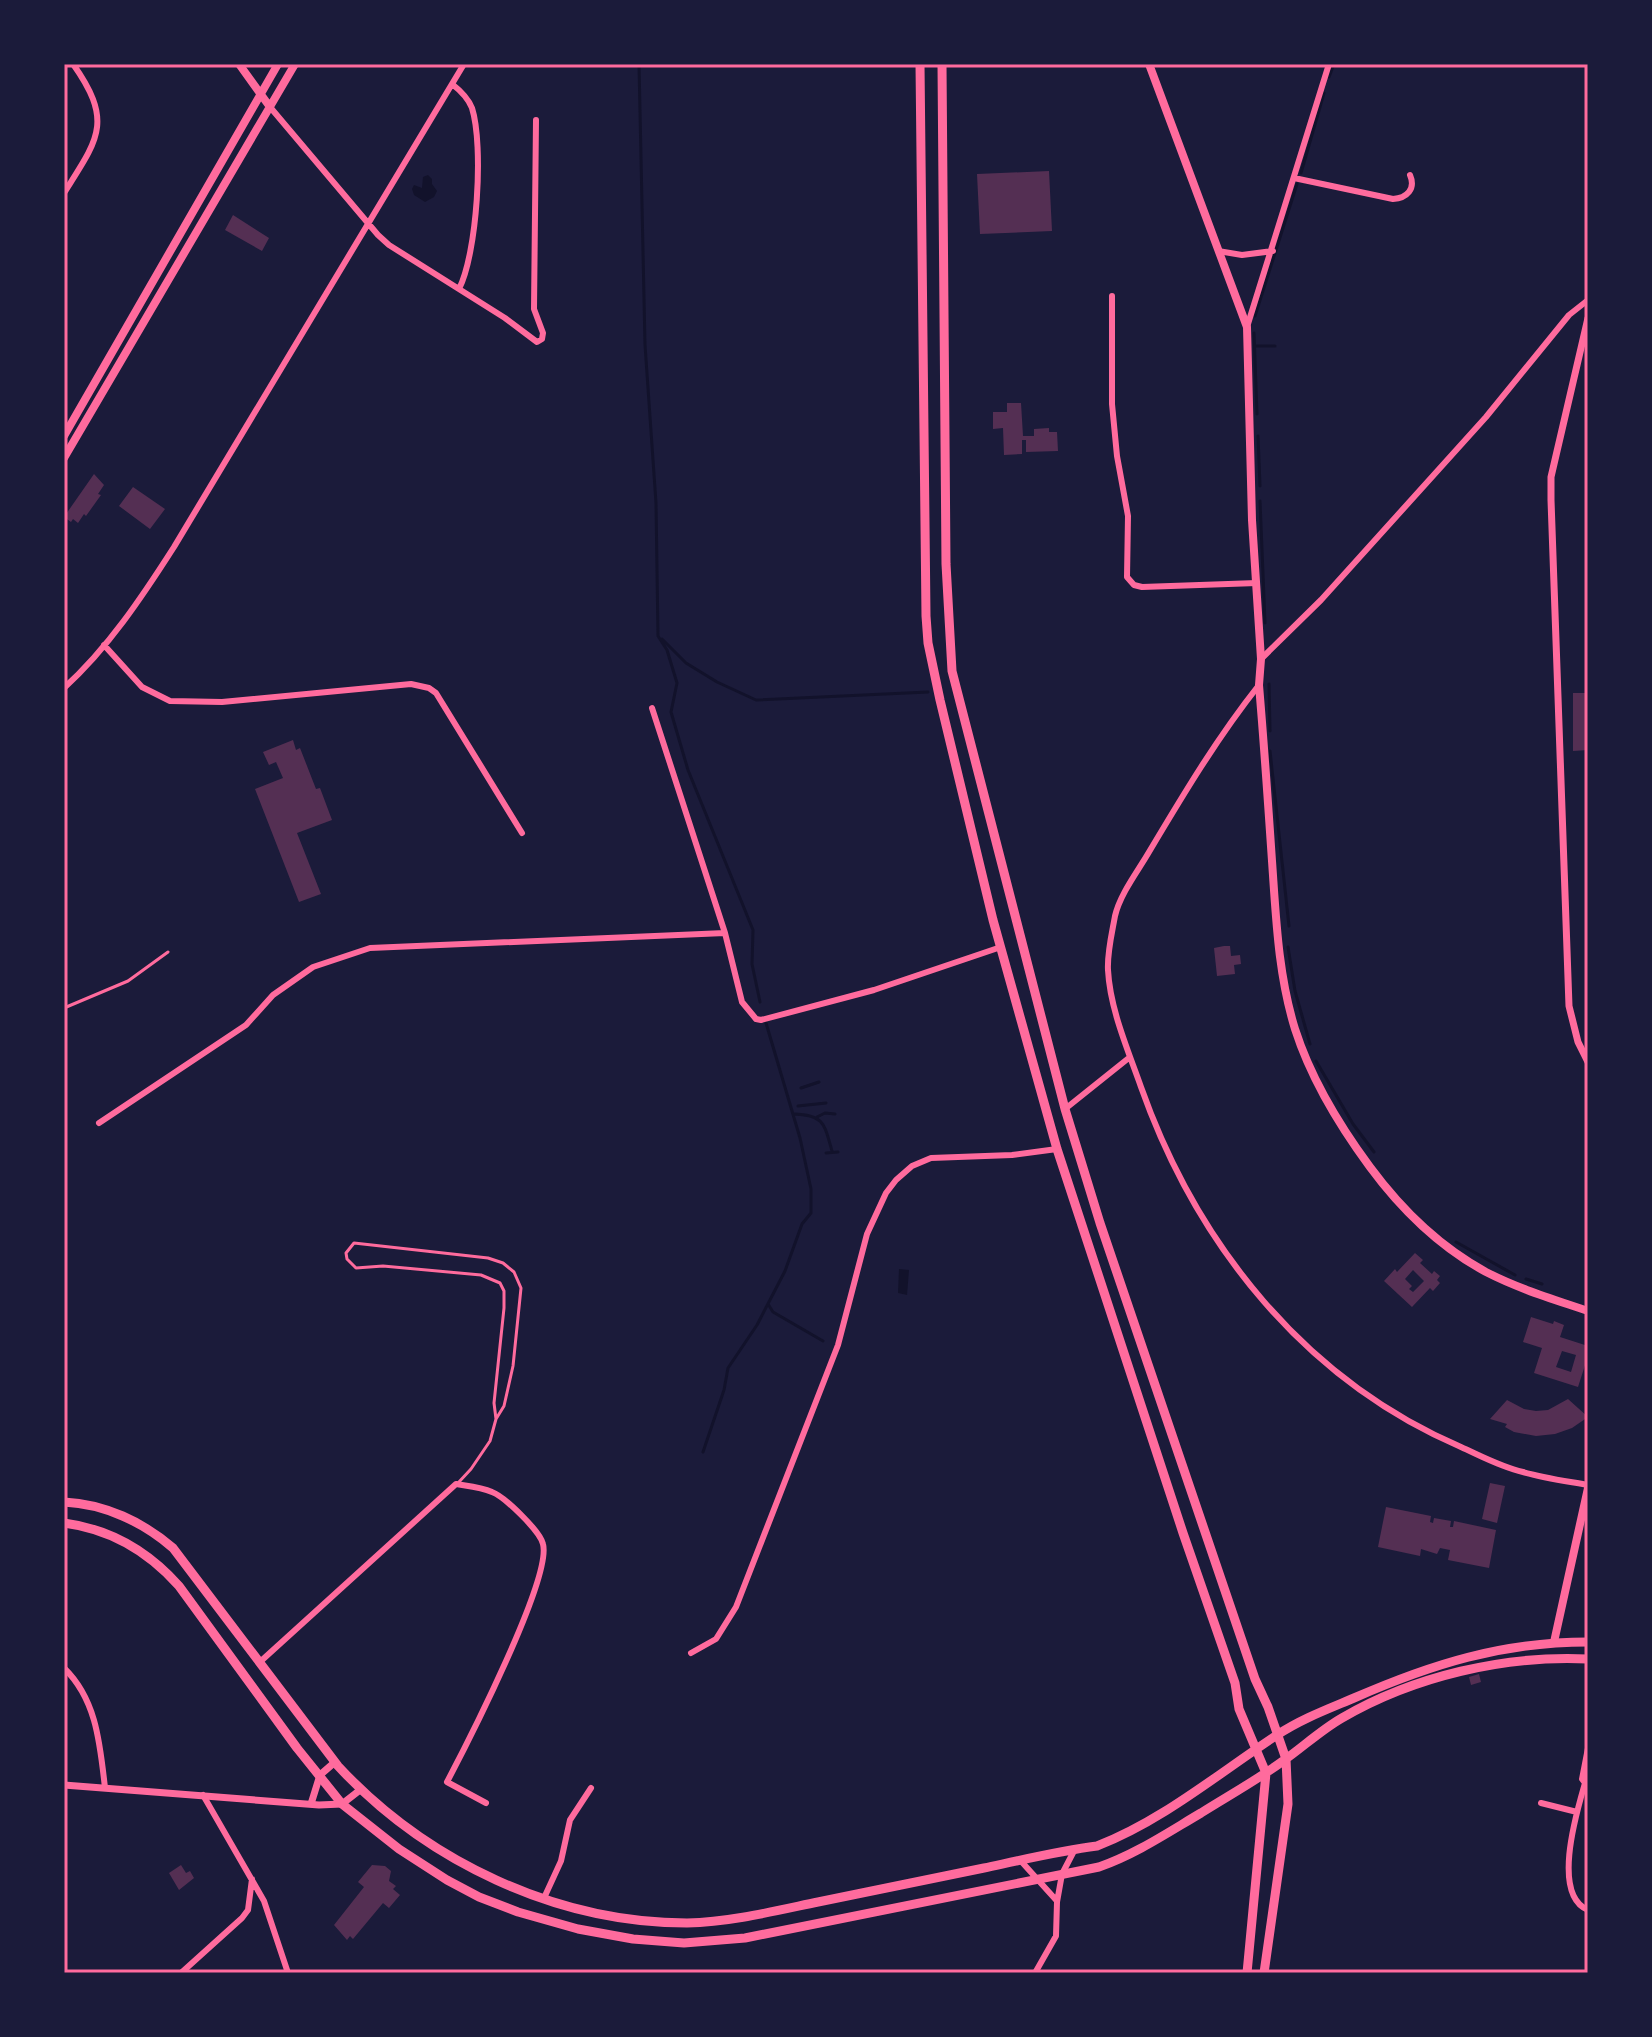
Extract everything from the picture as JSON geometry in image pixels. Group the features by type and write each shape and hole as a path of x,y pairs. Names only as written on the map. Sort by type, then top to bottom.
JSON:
{"main road":[{"path":"239,64 270,107"},
{"path":"64,436 278,64"},
{"path":"64,458 295,64"},
{"path":"920,64 925,565 931,658 1001,947 1057,1149 1235,1683 1239,1709 1266,1773 1247,1973"},
{"path":"942,64 946,564 952,671 1065,1109 1188,1485 1286,1759 1288,1804 1264,1973"},
{"path":"1149,64 1247,327 1252,520 1261,659 1259,685 1279,951 1295,1029 1311,1071 1345,1133 1389,1193 1418,1223 1483,1270 1518,1287 1588,1311"},
{"path":"925,565 946,564"},
{"path":"1082,1230 1100,1223"},
{"path":"1168,1489 1188,1485"},
{"path":"1554,1642 1588,1487"},
{"path":"64,1502 110,1511 155,1533 173,1548 335,1762 360,1790 394,1819 452,1858 512,1888 599,1912 643,1919 688,1923 755,1915 1097,1846 1121,1837 1300,1721 1393,1680 1508,1646 1588,1642"},
{"path":"64,1523 83,1525 112,1535 160,1564 342,1804 399,1849 479,1897 578,1929 633,1939 684,1943 761,1934 1099,1867 1130,1857 1266,1773 1342,1718 1401,1691 1490,1666 1550,1657 1588,1659"},
{"path":"1189,1549 1208,1543"},
{"path":"755,1915 761,1934"}],"street":[{"path":"64,193 98,135 93,95 73,64"},
{"path":"64,688 104,645 143,595 174,547 464,64"},
{"path":"1247,327 1329,64"},
{"path":"452,84 463,93 471,106 477,141 471,257 459,289"},
{"path":"270,107 389,245 505,318 537,342 542,339 543,333 534,309 536,120"},
{"path":"1294,178 1393,199 1405,197 1412,189 1410,175"},
{"path":"1218,251 1242,255 1273,251"},
{"path":"1112,296 1112,404 1117,456 1128,516 1127,577 1134,585 1142,587 1257,583"},
{"path":"1261,659 1321,600 1486,417 1569,315 1588,300"},
{"path":"1588,318 1551,477 1569,1006 1578,1042 1588,1062"},
{"path":"104,645 142,687 170,701 222,702 411,684 429,688 436,693 522,833"},
{"path":"1259,685 1190,783 1116,913 1108,968 1113,1000 1130,1057 1162,1138 1207,1223 1260,1300 1346,1382 1410,1423 1445,1440 1521,1472 1588,1487"},
{"path":"652,708 725,933 742,1002 756,1019 874,990 1001,947"},
{"path":"99,1123 246,1025 273,995 313,967 370,948 725,933"},
{"path":"1065,1109 1130,1057"},
{"path":"691,1653 716,1639 736,1607 838,1345 867,1234 886,1193 912,1166 931,1158 1012,1155 1057,1149"},
{"path":"261,1661 456,1484 481,1488 500,1496 543,1540 544,1560 502,1670 447,1782 486,1803"},
{"path":"64,1668 84,1695 94,1716 105,1788"},
{"path":"1588,1748 1582,1779 1586,1784 1577,1812 1568,1869 1576,1901 1588,1910"},
{"path":"311,1804 320,1775 335,1762"},
{"path":"64,1785 311,1804 342,1804 360,1790"},
{"path":"544,1898 561,1861 570,1820 591,1788"},
{"path":"203,1795 264,1901 288,1973"},
{"path":"1541,1803 1577,1812"},
{"path":"1035,1973 1056,1936 1062,1874 1075,1849"},
{"path":"1020,1860 1057,1901"},
{"path":"181,1973 242,1918 248,1910 252,1879"}],"lane":[{"path":"64,1008 128,981 168,952"},
{"path":"456,1484 490,1441 496,1419 504,1406 513,1366 521,1288 514,1272 503,1263 488,1258 354,1243 346,1253 350,1264 356,1268 383,1266 475,1274 491,1277 500,1283 504,1291 504,1308 494,1403 496,1419"}],"shaded area":[{"path":"428,175 437,191 425,202 414,195 412,189 414,185 422,188 423,177"},
{"path":"899,1269 909,1270 907,1295 898,1293"}],"building":[{"path":"1049,171 1052,231 980,234 977,174"},
{"path":"233,215 269,238 262,251 225,230"},
{"path":"1007,403 1021,403 1023,436 1034,436 1034,429 1049,428 1049,432 1057,432 1058,451 1026,452 1026,440 1022,440 1022,454 1004,455 1003,428 993,429 993,412 1007,412"},
{"path":"94,474 104,485 98,494 101,495 86,516 84,514 78,523 73,519 71,522 64,517"},
{"path":"133,487 165,509 150,529 119,506"},
{"path":"1573,693 1588,693 1588,750 1573,751"},
{"path":"293,740 296,750 300,748 316,789 320,788 332,820 297,833 321,894 299,902 255,789 283,778 276,762 269,765 263,752"},
{"path":"1230,946 1231,956 1240,955 1241,964 1234,965 1235,974 1217,976 1214,948"},
{"path":"1415,1253 1423,1260 1420,1263 1432,1274 1434,1271 1440,1276 1437,1280 1440,1283 1433,1291 1430,1288 1412,1307 1384,1281 1395,1269 1397,1272","holes":["1413,1270 1424,1281 1413,1292 1405,1279"]},
{"path":"1531,1317 1564,1325 1560,1337 1588,1346 1578,1387 1534,1373 1542,1348 1523,1342","holes":["1562,1351 1576,1355 1571,1372 1556,1367"]},
{"path":"1568,1399 1588,1417 1572,1428 1555,1434 1536,1436 1514,1432 1505,1427 1507,1424 1490,1419 1507,1400 1536,1411 1548,1410"},
{"path":"1490,1483 1505,1486 1497,1523 1482,1519"},
{"path":"1386,1507 1431,1516 1430,1522 1433,1523 1434,1518 1451,1521 1450,1527 1453,1527 1454,1521 1496,1530 1489,1568 1448,1560 1450,1550 1440,1548 1437,1554 1421,1549 1420,1556 1378,1547"},
{"path":"1479,1674 1481,1682 1471,1685 1469,1677"},
{"path":"181,1865 194,1878 179,1890 169,1873"},
{"path":"372,1865 385,1866 391,1871 389,1881 396,1886 393,1889 400,1895 389,1908 383,1903 353,1939 350,1936 347,1940 334,1925 364,1887 358,1882"}],"waterway":[{"path":"639,64 645,345 656,503 658,636"},
{"path":"1329,77 1334,64"},
{"path":"1301,173 1324,93"},
{"path":"1255,316 1297,184"},
{"path":"1254,333 1257,414"},
{"path":"1255,346 1275,346"},
{"path":"1258,436 1260,486"},
{"path":"1260,501 1265,623"},
{"path":"658,636 667,650 677,683 671,712 688,770 753,930 752,964 760,1002"},
{"path":"662,639 686,663 756,700 928,692"},
{"path":"1269,684 1270,731"},
{"path":"1270,751 1289,926"},
{"path":"1288,947 1295,991 1310,1044"},
{"path":"703,1452 724,1390 728,1368 757,1325 785,1271 802,1224 811,1213 811,1189 800,1138 766,1023"},
{"path":"1316,1061 1353,1124 1374,1152"},
{"path":"801,1088 819,1082"},
{"path":"798,1106 826,1103"},
{"path":"817,1117 825,1113 835,1114"},
{"path":"794,1114 818,1119 832,1151"},
{"path":"826,1153 838,1152"},
{"path":"1456,1242 1515,1275"},
{"path":"1526,1279 1542,1284"},
{"path":"768,1304 773,1312 823,1341"}]}
